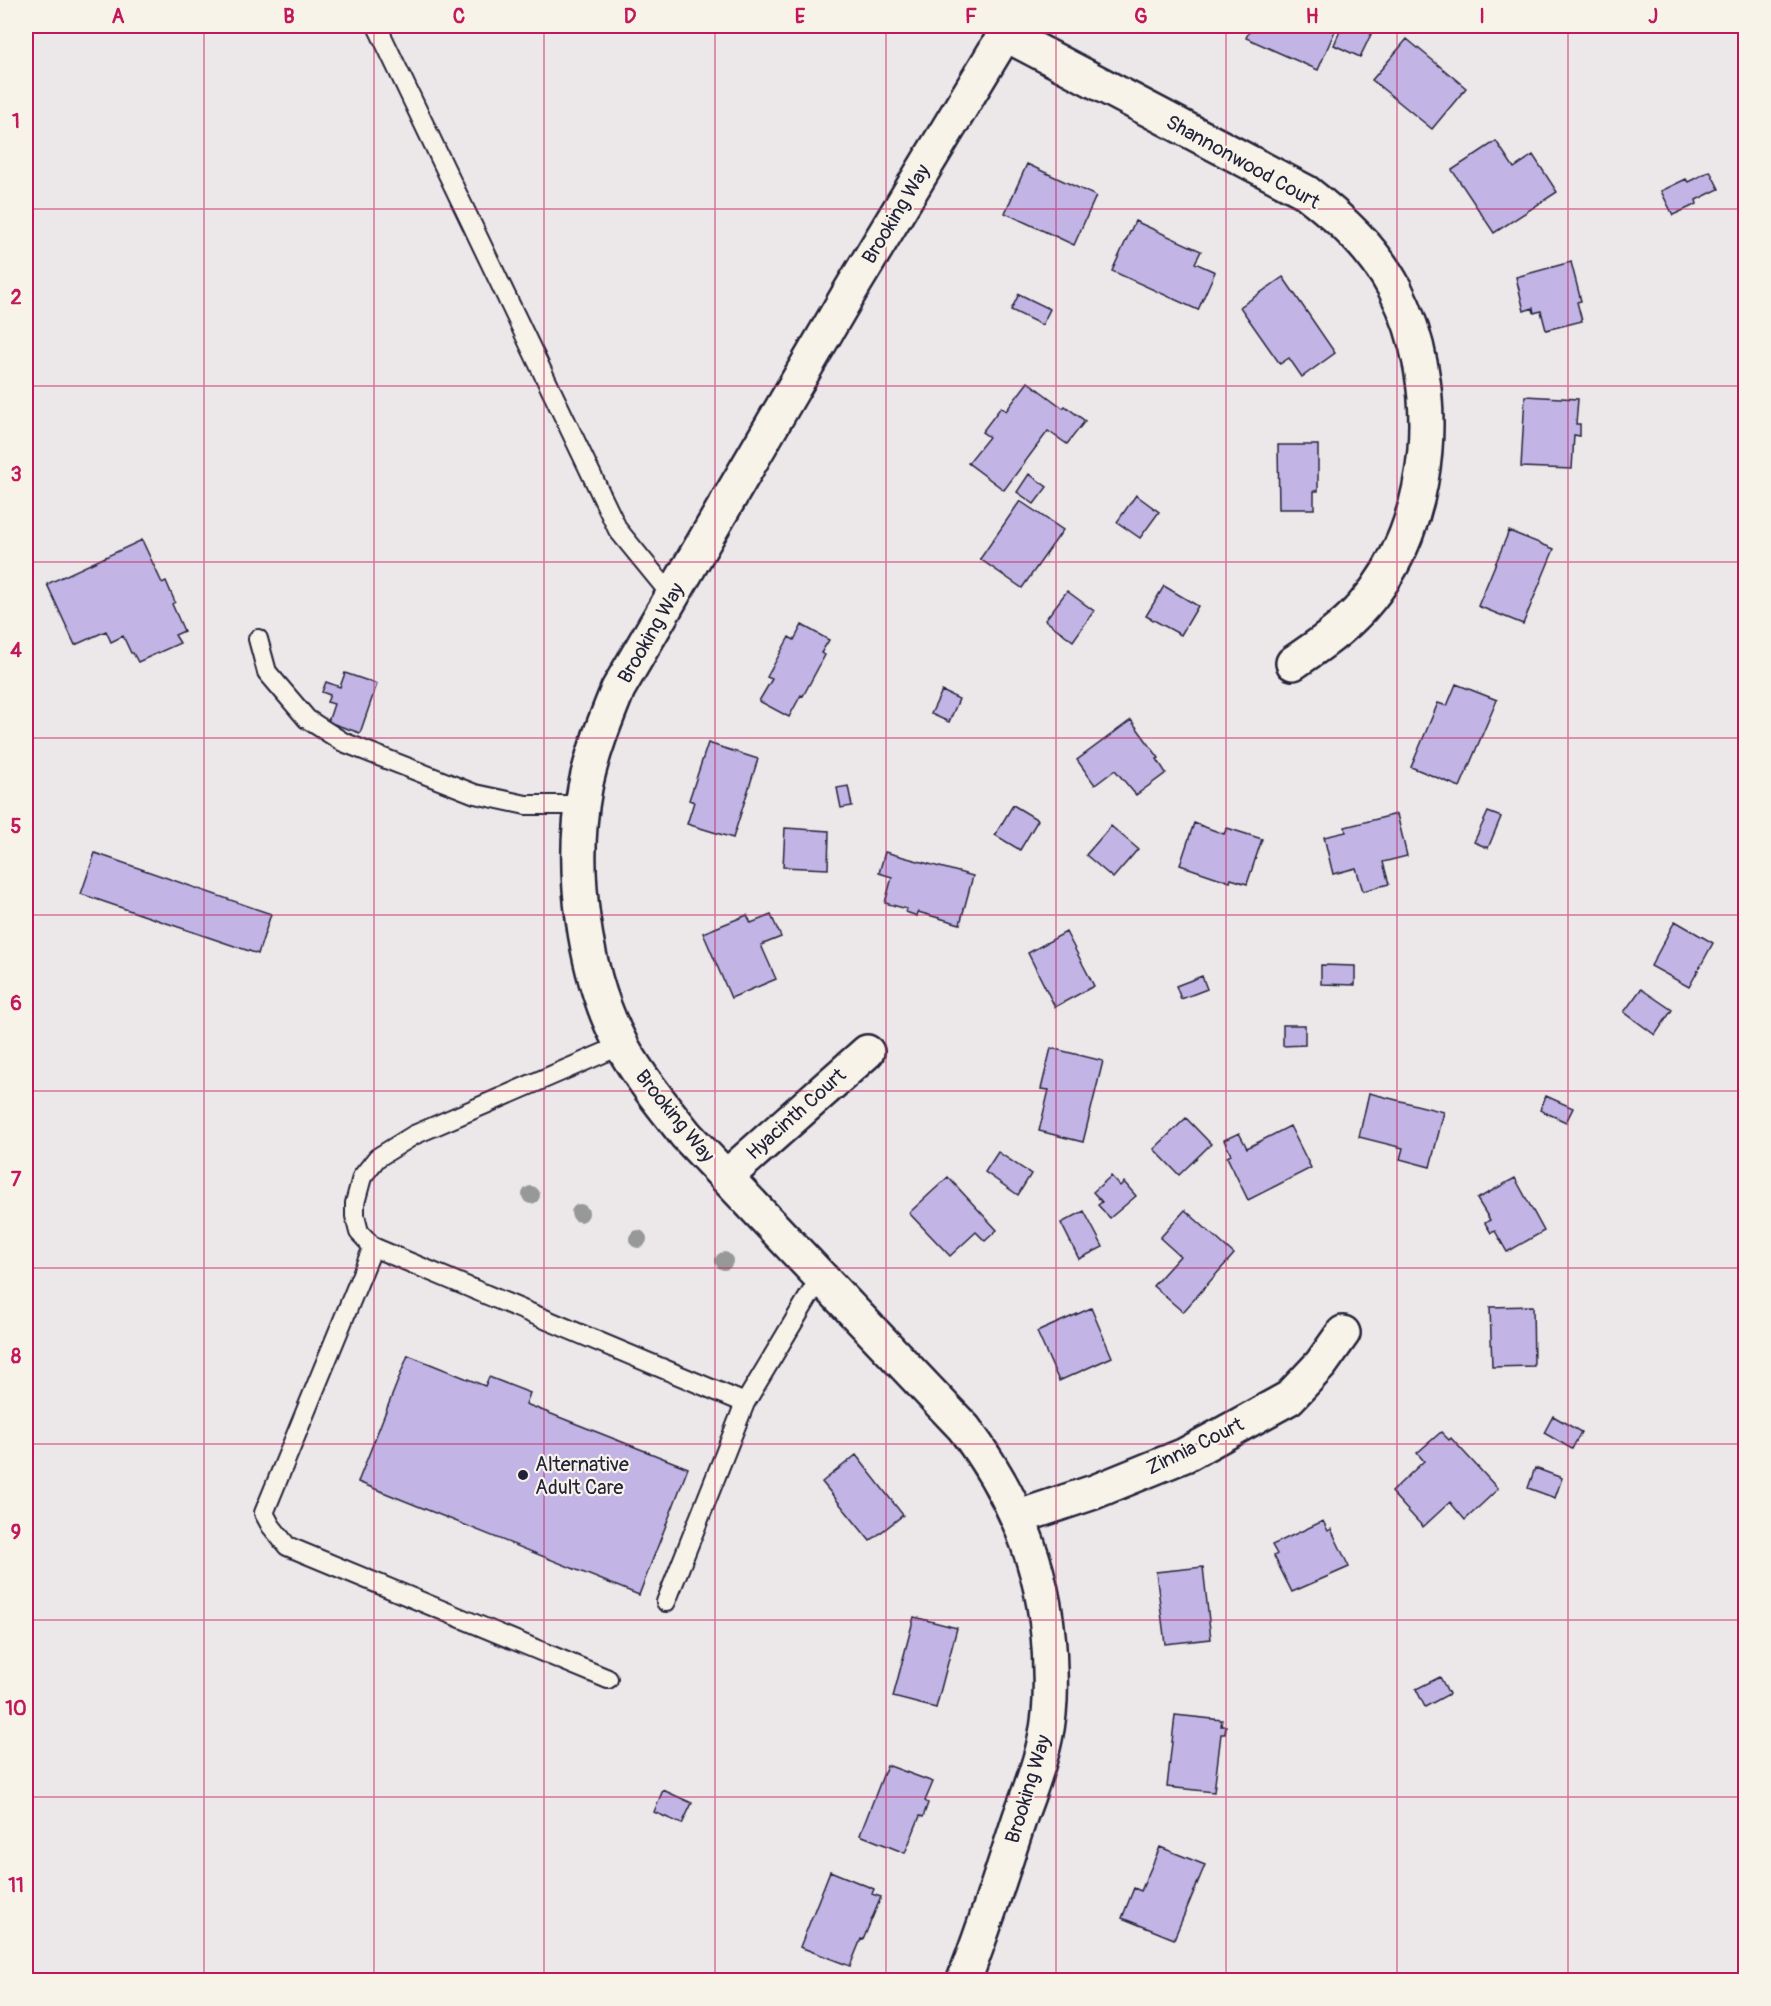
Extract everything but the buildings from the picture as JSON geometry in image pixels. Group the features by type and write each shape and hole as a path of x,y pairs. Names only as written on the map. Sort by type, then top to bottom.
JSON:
{"street":[{"name":"Brooking Way","path":"964,1980 986,1922 1045,1740 1051,1695 1050,1637 1041,1581 1019,1517 985,1455 964,1428 686,1135 649,1090 622,1045 591,962 580,905 579,847 585,788 596,743 618,689 849,293 1007,30"},
{"name":"Shannonwood Court","path":"1007,30 1306,192 1336,215 1368,249 1395,288 1413,331 1423,377 1426,424 1422,480 1410,525 1391,567 1364,605 1331,638 1293,663"},
{"name":"Hyacinth Court","path":"726,1177 867,1052"},
{"name":"Zinnia Court","path":"1019,1517 1094,1492 1185,1455 1289,1398 1321,1364 1343,1333"}],"lane":[{"path":"377,26 618,530 672,596"},
{"path":"258,639 267,672 307,719 343,742 475,794 526,805 583,805"},
{"path":"622,1045 414,1134 377,1158 362,1177 355,1203 359,1232 373,1247 745,1403"},
{"path":"373,1247 264,1513 271,1526 287,1546 298,1551 608,1679"},
{"path":"666,1602 745,1403 821,1276"}],"place":[{"name":"Alternative Adult Care","path":"523,1475"}]}
